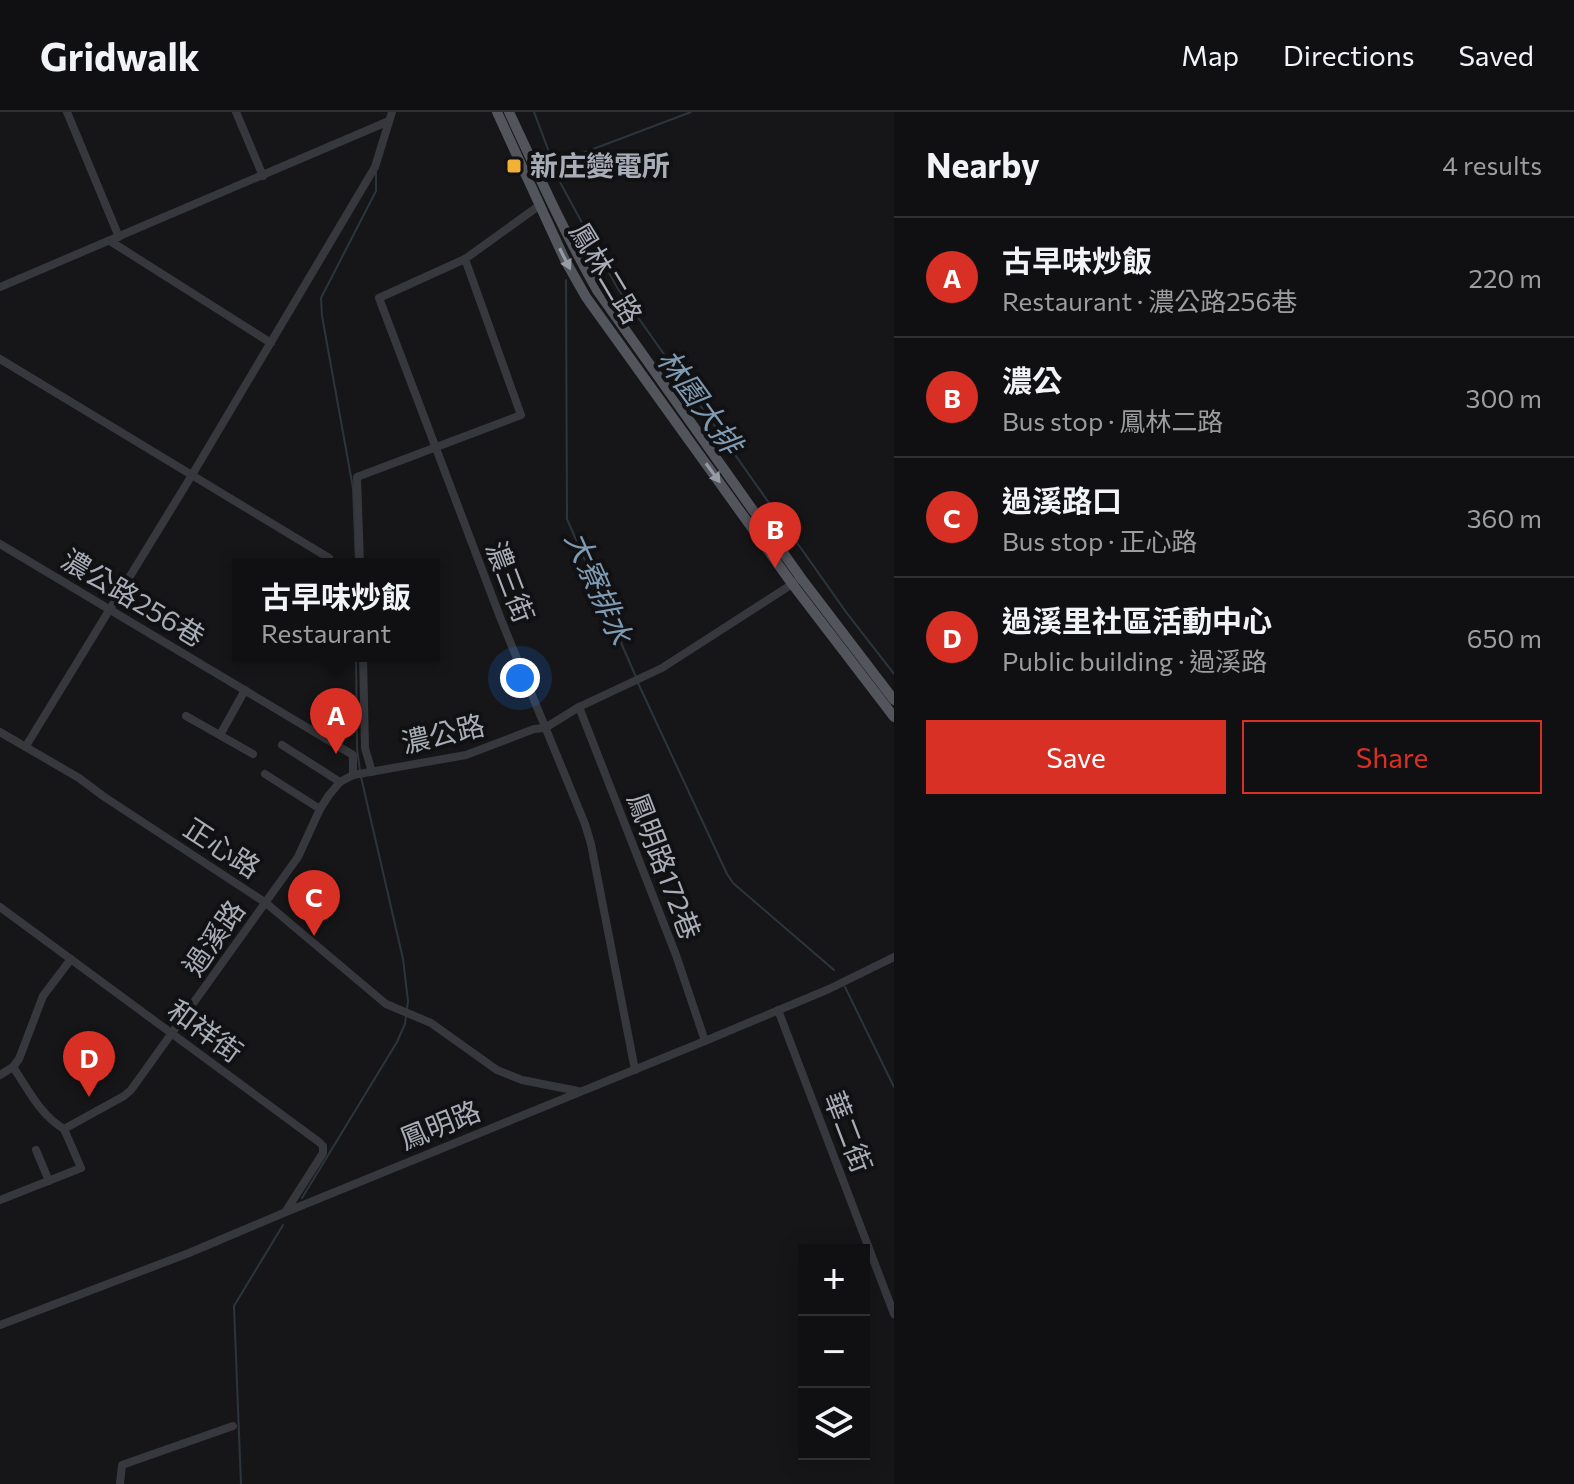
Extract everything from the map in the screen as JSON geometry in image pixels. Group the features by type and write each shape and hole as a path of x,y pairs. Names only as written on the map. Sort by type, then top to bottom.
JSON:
{"main road":[{"name":"鳳林二路","path":"497,112 565,260 586,297 894,717"},
{"name":"鳳林二路","path":"509,112 556,213 597,290 797,582 894,700"}],"street":[{"path":"67,112 119,237"},
{"path":"236,112 263,176"},
{"path":"0,287 263,176 390,117"},
{"path":"26,746 375,167 390,117"},
{"path":"360,558 357,477 521,415 465,259 540,205"},
{"path":"110,241 271,343"},
{"name":"濃三街","path":"465,259 379,298 435,448 585,824 635,1070"},
{"path":"0,359 329,558"},
{"name":"濃公路256巷","path":"0,544 353,755 361,773"},
{"name":"濃公路","path":"266,903 298,857 320,809 340,782 361,773 466,755 534,729 545,728 579,707 644,678 797,582"},
{"path":"361,773 365,748 363,662"},
{"path":"220,735 245,690"},
{"name":"鳳明路172巷","path":"579,707 676,955 705,1041"},
{"path":"186,716 253,754"},
{"name":"正心路","path":"0,732 79,778 266,903 386,1004 431,1023 497,1070 522,1080 581,1091"},
{"path":"282,745 340,782"},
{"path":"265,774 320,809"},
{"name":"過溪路","path":"64,1129 131,1090 266,903"},
{"name":"和祥街","path":"0,907 323,1146 323,1153 286,1212"},
{"name":"鳳明路","path":"0,1325 189,1253 635,1070 894,957"},
{"path":"0,1075 19,1059 43,996 71,959"},
{"name":"華二街","path":"778,1010 894,1314"},
{"path":"0,1200 81,1168 64,1129 44,1115 13,1067"},
{"path":"36,1150 49,1181"},
{"path":"120,1484 122,1465 233,1426"}],"waterway":[{"name":"林園大排","path":"534,112 561,184 618,289 846,612 894,674"},
{"path":"580,154 691,112"},
{"path":"356,558 353,488 321,298 376,191 376,173"},
{"path":"581,245 586,235"},
{"name":"大寮排水","path":"566,280 567,519 636,677"},
{"path":"356,662 360,771"},
{"name":"大寮排水","path":"638,683 733,883 834,970"},
{"path":"361,777 403,959 407,1009"},
{"path":"845,987 894,1087"},
{"path":"302,1198 397,1042 406,1016"},
{"path":"241,1484 234,1306 283,1225"}],"place":[{"name":"新庄變電所","path":"514,166"},
{"name":"濃公","path":"775,568"},
{"name":"古早味炒飯","path":"336,754"},
{"name":"過溪路口","path":"314,936"},
{"name":"過溪里社區活動中心","path":"89,1097"}]}
